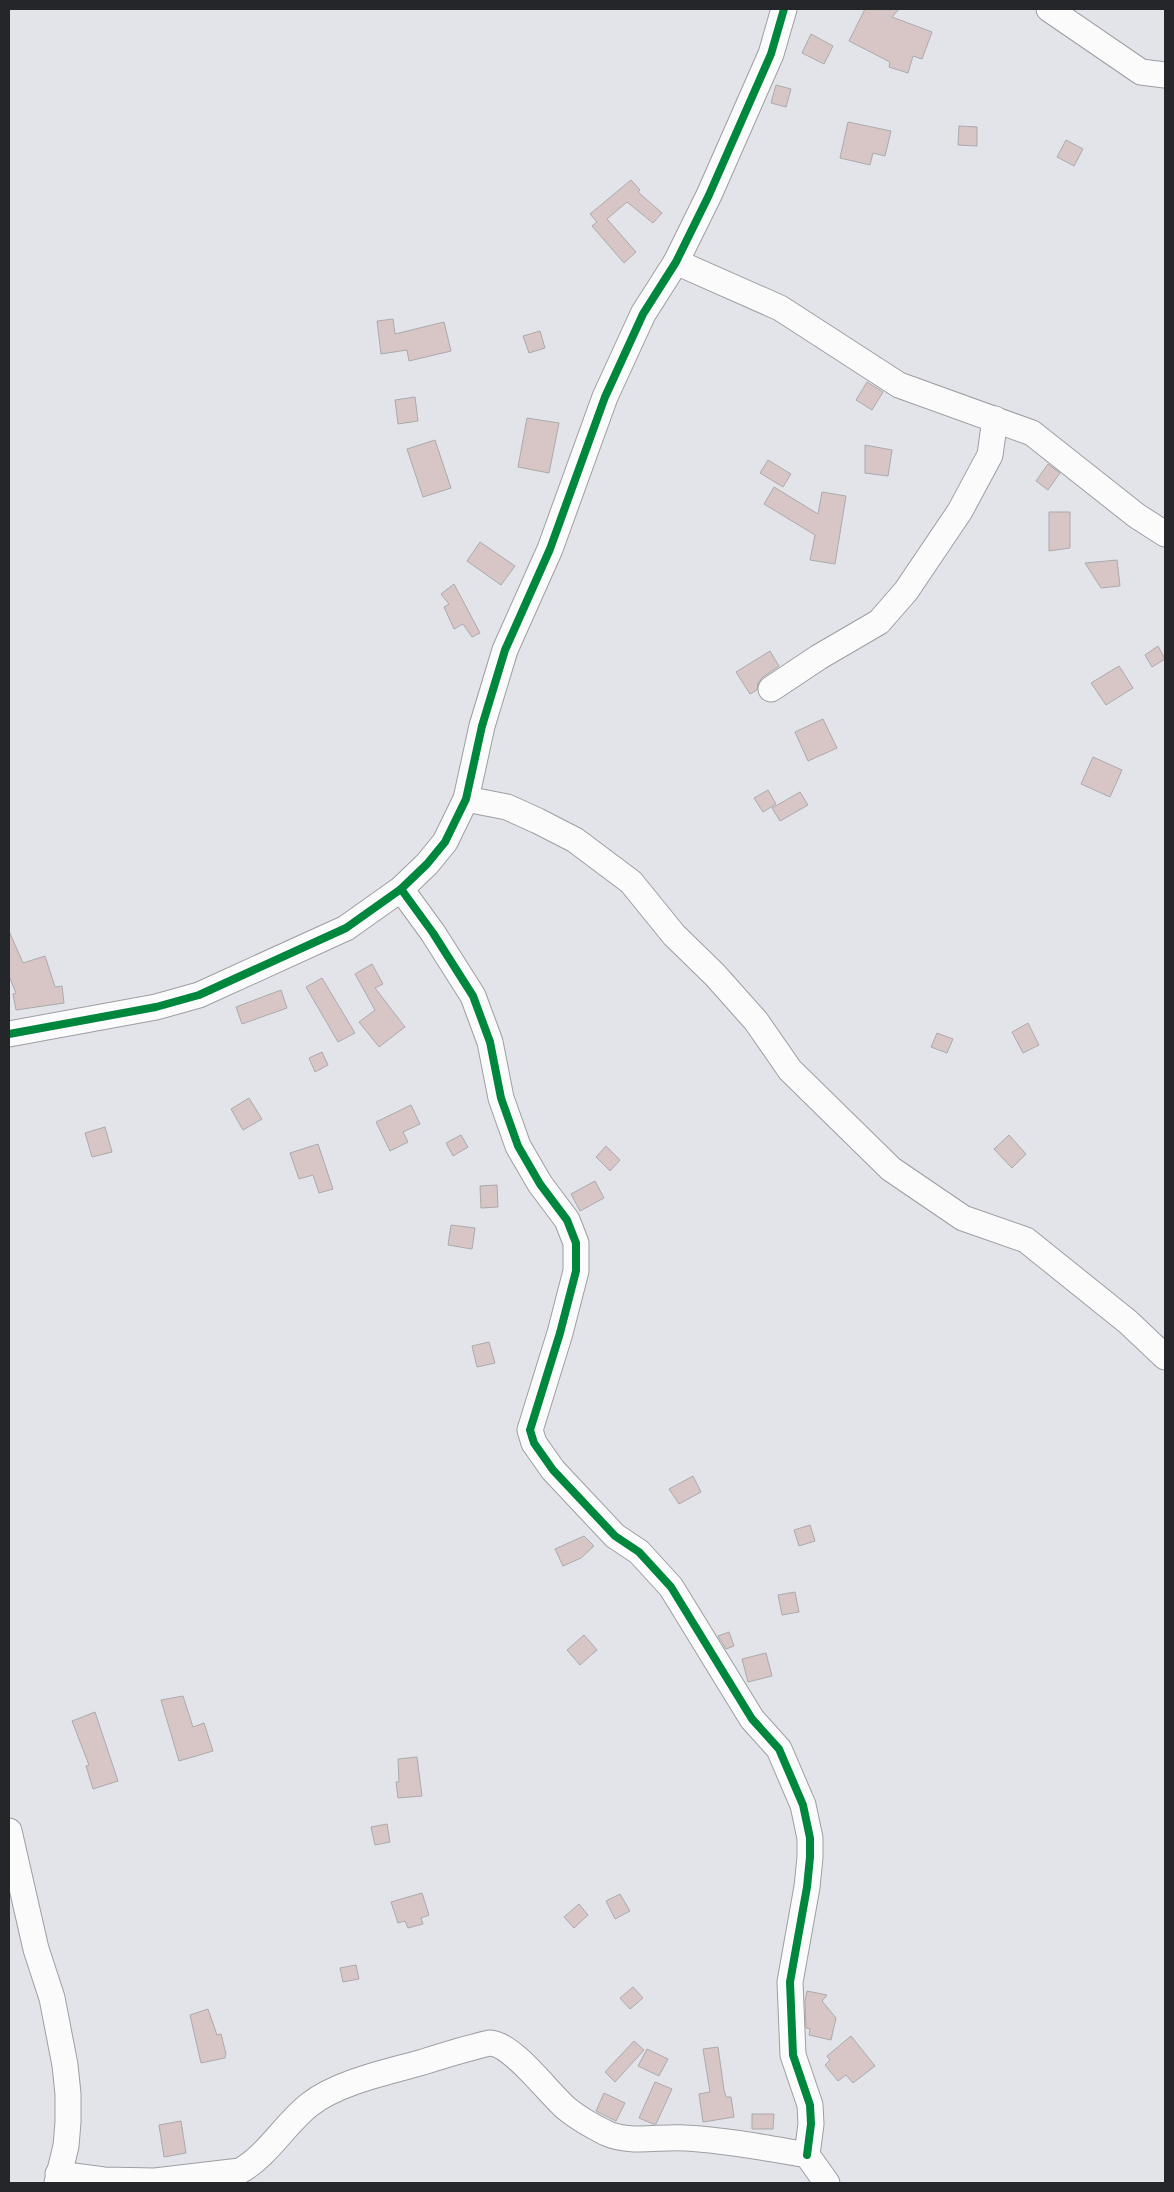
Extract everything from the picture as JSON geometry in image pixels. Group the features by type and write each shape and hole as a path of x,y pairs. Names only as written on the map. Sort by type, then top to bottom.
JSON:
{"street":[{"path":"9,1034 156,1007 199,995 346,928 401,889 427,864 445,842 466,799 482,726 505,650 550,549 605,397 643,314 676,262 748,108 771,54 784,9"},
{"path":"1049,9 1140,72 1165,75"},
{"path":"676,262 780,308 899,385 1032,433 1136,516 1165,534"},
{"path":"771,689 819,657 879,622 906,591 960,511 990,455 996,419"},
{"path":"466,799 507,807 538,821 575,840 632,882 674,935 715,975 756,1021 790,1070 891,1169 963,1218 1026,1240 1128,1322 1165,1357"},
{"path":"401,889 433,933 473,996 490,1042 501,1098 518,1146 540,1184 567,1220 576,1243 576,1271 560,1333 530,1430 534,1443 553,1470 615,1536 639,1552 671,1587 752,1719 779,1749 803,1805 810,1838 810,1857 807,1887 790,1982 794,2055 810,2105 811,2124 807,2155 827,2183"},
{"path":"9,1831 36,1949 52,1998 65,2066 68,2122 66,2146 58,2178 155,2181 240,2172 262,2154 308,2105 330,2092 376,2075 490,2043 500,2045 512,2055 568,2110 616,2136 639,2139 663,2137 719,2140 807,2155"}],"building":[{"path":"865,9 899,9 892,17 932,32 922,59 913,56 908,73 889,67 890,62 849,41"},
{"path":"811,34 833,46 824,64 802,53"},
{"path":"776,85 791,89 786,107 771,103"},
{"path":"848,122 891,131 885,156 873,153 870,165 840,158"},
{"path":"959,126 977,127 977,146 958,145"},
{"path":"1066,140 1083,149 1074,166 1057,157"},
{"path":"631,180 640,190 638,192 662,213 653,223 627,202 607,219 636,252 624,263 592,226 597,222 590,214"},
{"path":"393,319 395,334 444,322 451,351 409,361 407,350 381,354 377,321"},
{"path":"540,331 545,348 529,353 523,336"},
{"path":"867,382 883,392 872,410 856,400"},
{"path":"415,397 418,421 398,424 395,400"},
{"path":"527,418 559,423 549,473 518,467"},
{"path":"435,440 451,488 423,497 407,449"},
{"path":"865,445 892,450 888,476 865,473"},
{"path":"768,460 791,474 783,487 760,473"},
{"path":"1048,464 1060,473 1048,490 1036,481"},
{"path":"774,487 818,514 822,492 846,496 835,564 810,560 815,535 764,504"},
{"path":"1049,512 1070,512 1070,548 1049,551"},
{"path":"480,542 515,566 501,585 467,561"},
{"path":"1117,560 1120,586 1101,588 1085,563"},
{"path":"454,584 480,633 472,637 463,624 454,629 444,607 449,604 441,594"},
{"path":"1158,646 1165,659 1152,667 1145,655"},
{"path":"770,651 779,666 763,677 758,683 757,690 750,694 736,672"},
{"path":"1119,666 1133,688 1106,705 1091,683"},
{"path":"823,719 837,748 808,761 795,732"},
{"path":"1093,757 1122,770 1110,797 1081,784"},
{"path":"768,790 776,804 763,812 754,798"},
{"path":"800,792 808,805 780,821 772,808"},
{"path":"9,931 23,963 45,956 55,987 62,986 64,1003 16,1010 13,994 16,993 9,976"},
{"path":"372,964 383,984 375,988 405,1027 379,1047 359,1022 375,1010 355,974"},
{"path":"322,978 355,1033 338,1042 306,987"},
{"path":"281,990 287,1008 242,1024 236,1007"},
{"path":"1028,1023 1039,1045 1023,1053 1012,1032"},
{"path":"937,1033 953,1039 947,1053 931,1047"},
{"path":"322,1052 328,1065 315,1072 309,1058"},
{"path":"249,1098 262,1119 243,1130 231,1109"},
{"path":"411,1105 420,1124 403,1132 408,1142 390,1151 376,1122"},
{"path":"105,1127 112,1152 92,1157 85,1133"},
{"path":"461,1135 468,1147 453,1156 446,1143"},
{"path":"1009,1135 1026,1154 1012,1168 994,1149"},
{"path":"318,1144 333,1189 319,1193 313,1175 299,1179 290,1153"},
{"path":"606,1146 620,1160 610,1171 596,1157"},
{"path":"595,1181 604,1198 580,1211 571,1194"},
{"path":"497,1185 498,1207 481,1208 480,1186"},
{"path":"451,1225 475,1228 472,1249 448,1245"},
{"path":"489,1342 495,1363 477,1367 472,1346"},
{"path":"693,1476 701,1492 679,1504 669,1489"},
{"path":"810,1525 815,1541 799,1546 794,1530"},
{"path":"584,1536 594,1546 581,1558 563,1566 555,1549"},
{"path":"795,1592 799,1612 782,1615 778,1595"},
{"path":"729,1632 734,1646 726,1649 718,1636"},
{"path":"584,1635 597,1650 580,1665 567,1650"},
{"path":"766,1653 772,1676 748,1682 742,1659"},
{"path":"183,1696 193,1727 204,1723 213,1751 179,1761 161,1700"},
{"path":"95,1712 118,1781 93,1789 86,1766 89,1765 72,1721"},
{"path":"417,1757 422,1796 398,1798 396,1782 399,1782 398,1759"},
{"path":"387,1824 390,1842 375,1845 371,1827"},
{"path":"422,1893 429,1915 421,1918 423,1924 408,1928 405,1921 398,1923 391,1902"},
{"path":"620,1894 630,1911 615,1919 606,1901"},
{"path":"579,1904 588,1915 574,1928 564,1917"},
{"path":"356,1965 359,1979 343,1982 340,1968"},
{"path":"633,1987 643,1998 630,2009 620,1998"},
{"path":"807,1991 827,1995 822,2001 836,2018 831,2040 809,2035 810,2029 806,2028 805,2001"},
{"path":"208,2009 217,2035 221,2034 226,2054 225,2058 201,2063 190,2015"},
{"path":"851,2036 875,2066 853,2083 846,2075 838,2081 825,2065 830,2060 827,2056"},
{"path":"634,2041 644,2050 615,2082 605,2072"},
{"path":"718,2047 724,2090 726,2097 731,2097 734,2117 703,2122 699,2094 710,2092 703,2049"},
{"path":"647,2049 668,2059 659,2076 638,2066"},
{"path":"655,2082 672,2089 656,2124 653,2124 639,2118"},
{"path":"604,2093 625,2103 616,2121 596,2111"},
{"path":"752,2114 774,2114 773,2129 752,2129"},
{"path":"181,2121 186,2153 164,2157 159,2125"}],"cycle path":[{"path":"9,1034 156,1007 199,995 346,928 401,889 427,864 445,842 466,799 482,726 505,650 550,549 605,397 643,314 676,262 709,195 771,54 784,9"},
{"path":"401,889 433,933 473,996 490,1042 501,1098 518,1146 540,1184 567,1220 576,1243 576,1271 560,1333 530,1430 534,1443 553,1470 615,1536 639,1552 671,1587 752,1719 779,1749 803,1805 810,1838 810,1857 807,1887 790,1982 793,2055 810,2105 811,2124 807,2155"}]}
